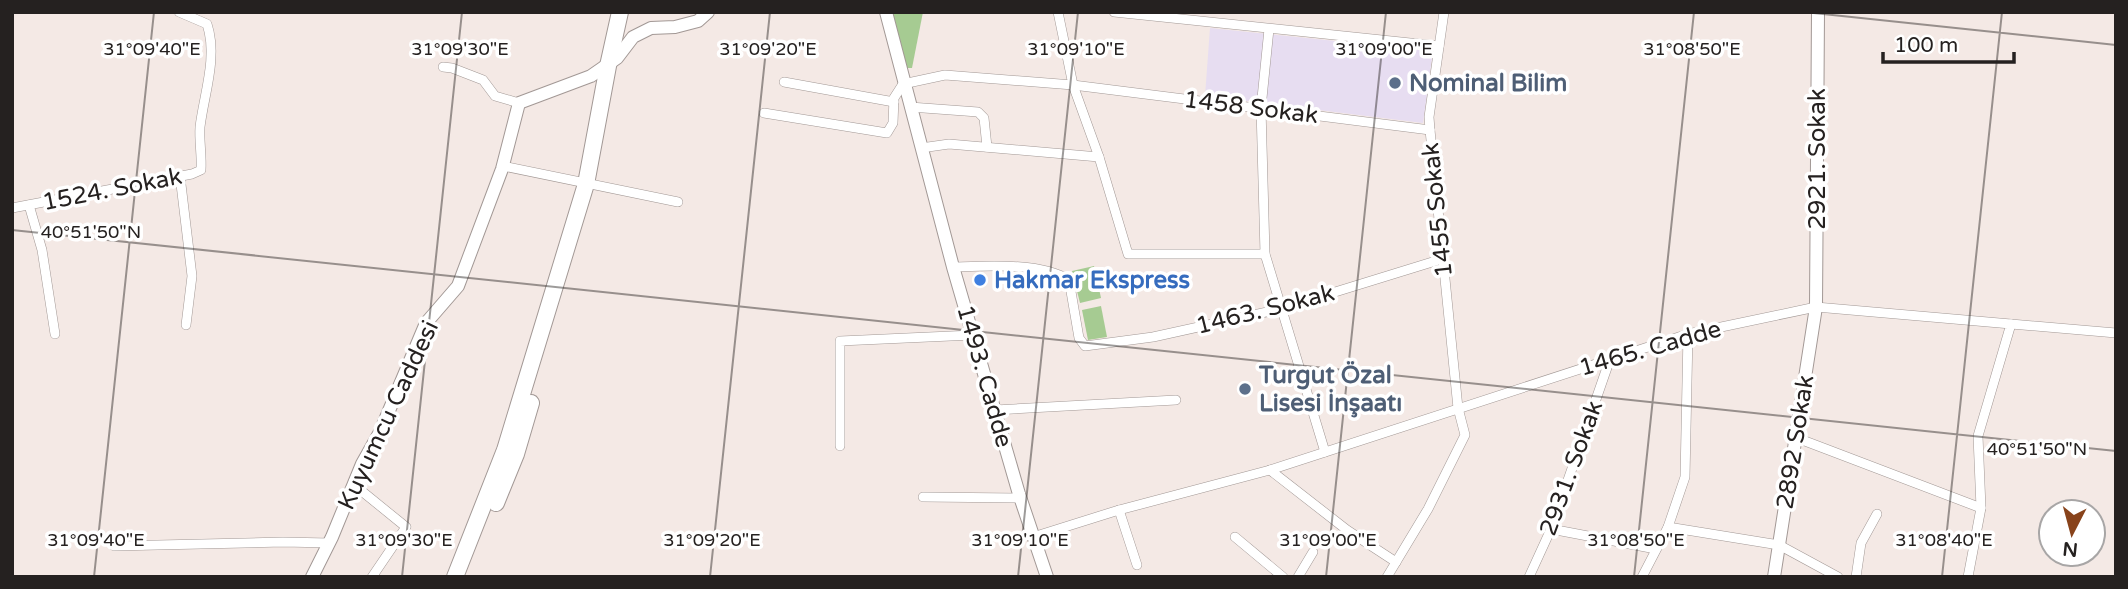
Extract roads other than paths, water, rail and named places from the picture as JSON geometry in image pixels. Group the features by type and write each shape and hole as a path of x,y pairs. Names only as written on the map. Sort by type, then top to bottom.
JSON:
{"highway":[{"path":"465,577 516,454 590,184 620,12"},
{"path":"612,62 625,12"},
{"path":"454,577 505,450 590,184"}],"street":[{"name":"1524. Sokak","path":"12,208 201,170 200,128 209,72 211,35 207,24 178,12"},
{"path":"443,67 483,80 495,96 519,103 591,76 612,62 634,37 642,32 651,28 675,27 698,21 708,12"},
{"name":"1493. Cadde","path":"886,12 953,267 1047,577"},
{"path":"1058,12 1073,85 1099,157 1128,254 1265,254"},
{"path":"1114,12 1168,15 1269,29 1439,46"},
{"name":"1455 Sokak","path":"1387,577 1428,509 1465,435 1458,408 1429,117 1444,12"},
{"name":"2921. Sokak","path":"1816,307 1818,12"},
{"path":"1269,29 1261,108 1265,254 1325,452"},
{"name":"1458 Sokak","path":"903,84 944,75 1073,85 1430,130"},
{"path":"784,82 894,103"},
{"path":"764,113 887,133 893,123 894,98 903,84"},
{"name":"Kuyumcu Caddesi","path":"312,577 362,464 380,432 426,323 458,286 503,166 519,103"},
{"path":"910,107 978,111 984,118 987,147"},
{"path":"921,148 949,144 1099,157"},
{"path":"503,166 678,202"},
{"path":"180,176 192,276 186,325"},
{"path":"29,205 42,250 55,334"},
{"name":"1463. Sokak","path":"953,267 1004,266 1057,272 1069,279 1079,338 1085,346 1153,337 1280,309 1442,259"},
{"name":"1465. Cadde","path":"1033,537 1119,510 1270,470 1688,334 1816,307 2116,333"},
{"name":"2892 Sokak","path":"1774,577 1816,307"},
{"path":"1968,577 1981,508 1978,436 2011,324"},
{"path":"1642,577 1668,527 1685,477 1688,334"},
{"path":"840,446 840,341 973,335"},
{"name":"2931. Sokak","path":"1529,577 1551,529 1610,359"},
{"path":"995,410 1176,400"},
{"path":"1797,438 1981,508"},
{"path":"1270,470 1348,530 1396,562"},
{"path":"353,484 406,527 372,577"},
{"path":"923,497 1021,498"},
{"path":"1119,510 1137,565"},
{"path":"1856,577 1861,543 1877,514"},
{"path":"1668,527 1779,545 1838,577"},
{"path":"1551,529 1656,549"},
{"path":"1235,537 1283,577"},
{"path":"114,546 283,541 329,543"},
{"path":"1298,577 1313,552"}],"place":[{"name":"Nominal Bilim","path":"1395,83"},
{"name":"Hakmar Ekspress","path":"980,280"},
{"name":"Turgut Özal Lisesi İnşaatı","path":"1245,389"}]}
